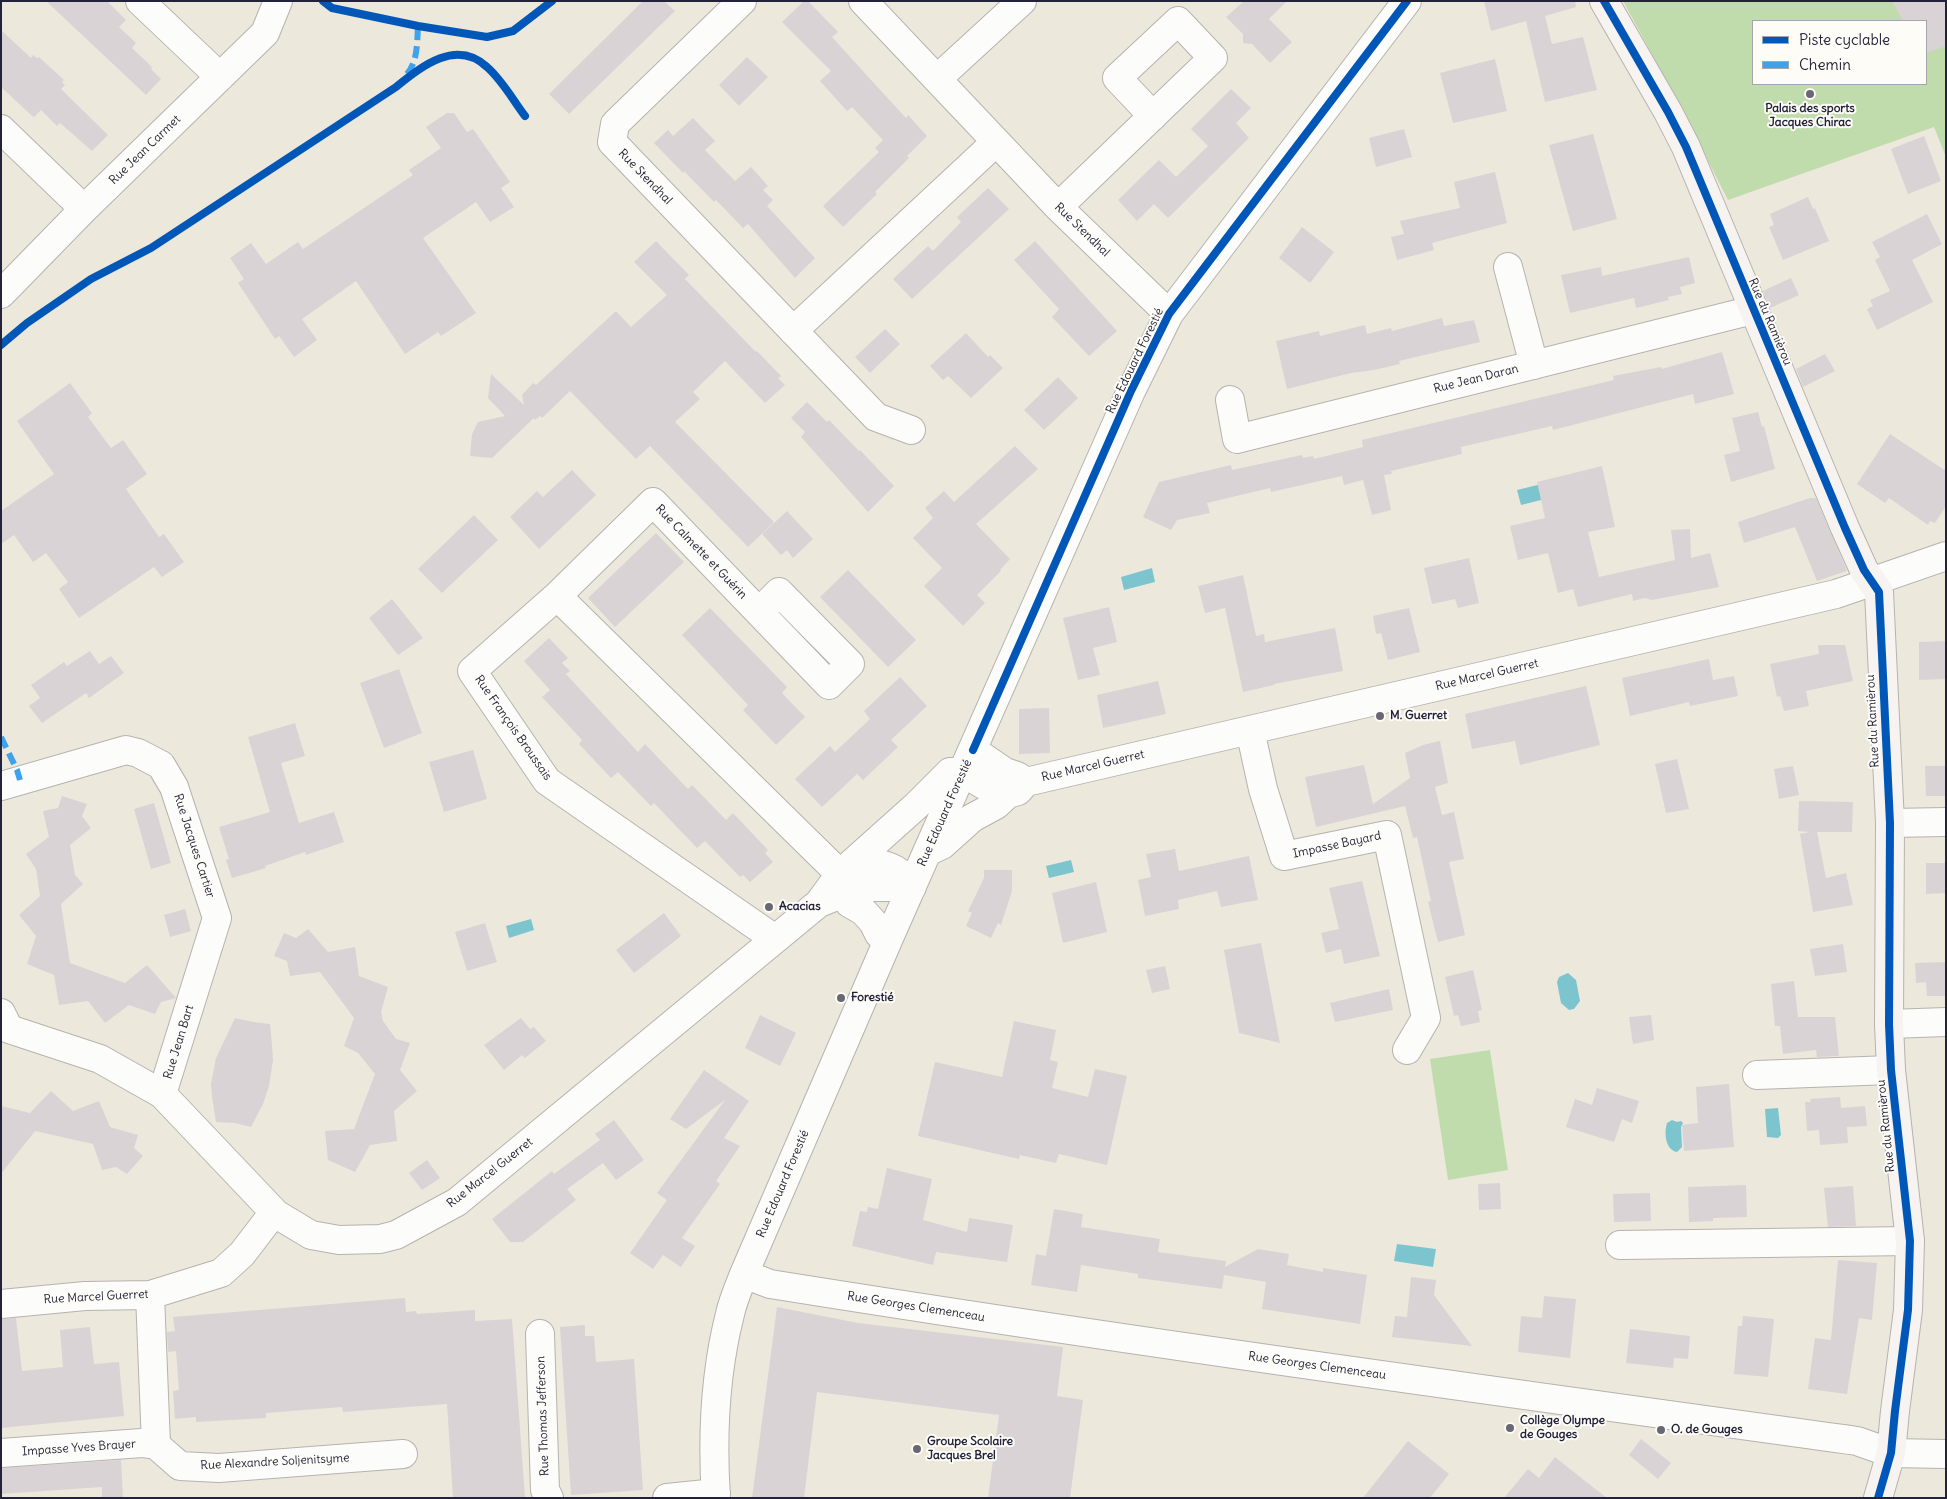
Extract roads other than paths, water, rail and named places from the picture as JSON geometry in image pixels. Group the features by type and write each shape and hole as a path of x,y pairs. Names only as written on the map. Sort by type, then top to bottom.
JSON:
{"street":[{"path":"140,1 220,77"},
{"name":"Rue Jean Carmet","path":"1,294 84,209 265,33 278,1"},
{"name":"Rue Stendhal","path":"742,1 615,124 612,142 876,417 911,430"},
{"name":"Rue Stendhal","path":"863,1 1058,208 1170,314"},
{"path":"937,79 1022,1"},
{"name":"Rue Edouard Forestié","path":"716,1496 715,1448 718,1377 730,1313 744,1274 888,938 1131,391 1170,314 1408,1"},
{"name":"Rue du Ramièrou","path":"1604,1 1686,147 1845,528 1864,570 1879,592 1890,823 1889,1024 1891,1070 1910,1241 1908,1310 1894,1411 1891,1453 1878,1498"},
{"path":"1058,208 1153,116"},
{"path":"1,129 84,209"},
{"path":"793,331 996,142"},
{"path":"1508,267 1534,365"},
{"name":"Rue Jean Daran","path":"1230,400 1237,439 1753,310"},
{"name":"Rue Calmette et Guérin","path":"557,596 653,502 759,612"},
{"name":"Rue Marcel Guerret","path":"927,852 942,845 972,818 996,805 1017,788 1250,730 1827,596 1946,556"},
{"path":"557,596 848,875 864,887 912,886"},
{"name":"Rue François Broussais","path":"557,596 472,671 548,781 775,939"},
{"name":"Impasse Bayard","path":"1250,730 1264,789 1284,856 1387,835 1426,1018 1407,1050"},
{"name":"Rue Jacques Cartier","path":"1,786 126,750 138,753 161,765 174,787 217,918"},
{"name":"Rue Marcel Guerret","path":"1,1304 85,1296 150,1295 221,1274 242,1254 268,1220 276,1214 311,1235 339,1240 380,1239 396,1235 457,1202 819,903 950,772 968,761 1017,776 1017,788"},
{"path":"1890,823 1946,822"},
{"path":"848,875 886,865 904,874 912,886"},
{"path":"848,875 849,902 863,911 873,922 879,934 888,938"},
{"name":"Rue Jean Bart","path":"217,918 162,1094 276,1214"},
{"path":"5,1021 100,1060 162,1094"},
{"path":"1889,1024 1946,1022"},
{"path":"1757,1075 1891,1070"},
{"path":"1620,1245 1910,1241"},
{"name":"Rue Georges Clemenceau","path":"744,1274 770,1284 962,1315 1255,1358 1857,1441 1891,1453 1946,1454"},
{"path":"150,1295 156,1445"},
{"name":"Rue Thomas Jefferson","path":"540,1334 546,1490 549,1498"},
{"name":"Impasse Yves Brayer","path":"1,1453 142,1443 156,1445"},
{"name":"Rue Alexandre Soljenitsyme","path":"156,1445 180,1466 219,1468 403,1454"},
{"path":"666,1498 716,1496"}],"water":[{"path":"1554,481 1557,496 1521,505 1517,490"},
{"path":"1152,568 1155,582 1124,590 1121,577"},
{"path":"1071,860 1074,872 1049,878 1046,866"},
{"path":"531,919 534,930 509,938 506,926"},
{"path":"1568,973 1576,980 1580,1001 1574,1009 1569,1010 1561,1003 1557,982 1559,977"},
{"path":"1778,1108 1781,1135 1778,1138 1767,1137 1765,1109"},
{"path":"1672,1120 1683,1123 1681,1127 1682,1147 1677,1152 1670,1148 1666,1140 1667,1123"},
{"path":"1397,1244 1436,1249 1433,1267 1394,1261"}],"place":[{"name":"Palais des sports Jacques Chirac","path":"1810,94"},
{"name":"M. Guerret","path":"1380,716"},
{"name":"Acacias","path":"769,907"},
{"name":"Forestié","path":"841,998"},
{"name":"Collège Olympe de Gouges","path":"1510,1428"},
{"name":"O. de Gouges","path":"1661,1430"},
{"name":"Groupe Scolaire Jacques Brel","path":"917,1449"}]}
